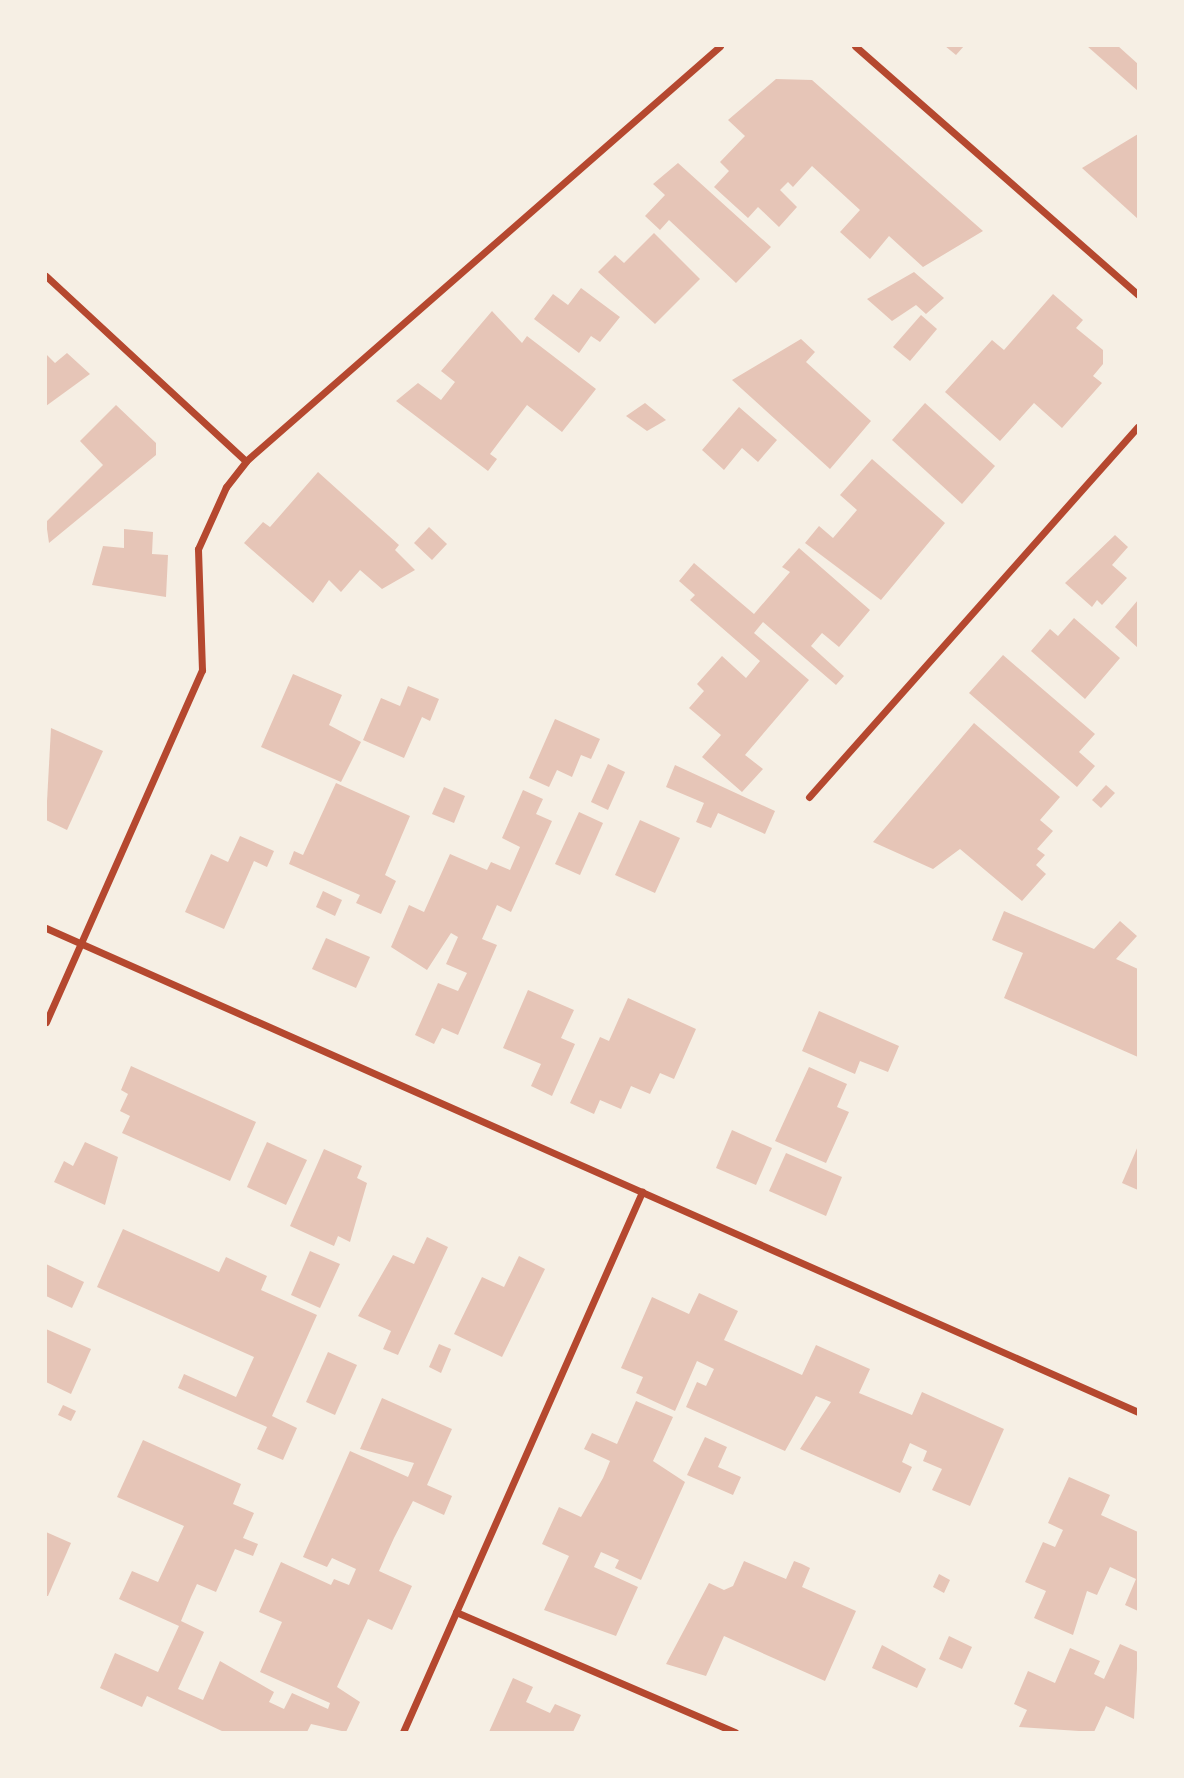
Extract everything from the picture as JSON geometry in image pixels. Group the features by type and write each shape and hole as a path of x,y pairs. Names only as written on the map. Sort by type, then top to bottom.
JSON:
{"street":[{"path":"46,1022 202,670 198,549 211,511 246,461 720,46"},
{"path":"855,46 1139,295"},
{"path":"46,276 246,461"},
{"path":"809,797 1139,426"},
{"path":"46,928 1139,1412"},
{"path":"403,1732 642,1192"},
{"path":"456,1612 735,1732"}],"building":[{"path":"945,46 964,46 956,55"},
{"path":"1087,46 1118,46 1138,64 1138,91"},
{"path":"776,79 812,80 983,231 923,267 889,236 870,259 840,232 860,210 812,166 793,187 788,182 780,190 797,207 779,227 758,207 748,218 714,187 729,171 720,162 745,136 728,120"},
{"path":"1138,134 1138,219 1082,168"},
{"path":"678,163 771,247 736,283 669,220 660,230 645,216 665,195 653,184"},
{"path":"654,233 700,279 655,324 598,272 615,255 624,263"},
{"path":"914,272 944,298 926,314 916,305 892,321 867,299"},
{"path":"581,288 620,317 600,342 591,336 579,353 534,319 553,294 568,305"},
{"path":"1053,294 1083,320 1076,328 1103,350 1103,364 1093,376 1102,383 1062,428 1034,403 1000,441 945,392 992,340 1004,350"},
{"path":"492,311 522,343 527,336 596,389 562,432 527,405 490,454 497,459 488,471 396,401 418,383 441,400 455,382 441,371"},
{"path":"921,315 937,329 910,361 893,347"},
{"path":"801,339 815,352 806,362 871,421 830,469 732,380"},
{"path":"67,353 90,374 46,406 46,354 55,363"},
{"path":"645,403 666,420 647,431 626,416"},
{"path":"925,403 995,466 962,504 892,440"},
{"path":"116,405 156,443 156,455 49,543 46,522 103,465 80,441"},
{"path":"739,407 777,440 758,462 742,448 724,470 702,450"},
{"path":"872,459 945,523 881,600 805,543 819,526 833,538 857,510 840,495"},
{"path":"318,472 399,545 395,550 415,570 382,589 360,570 341,592 329,580 313,603 244,543 263,522 270,527"},
{"path":"429,527 447,544 432,560 414,543"},
{"path":"124,529 153,532 152,554 168,555 166,597 92,585 103,546 124,548"},
{"path":"1115,535 1128,547 1112,565 1127,578 1102,605 1097,600 1092,607 1065,583"},
{"path":"799,548 870,610 839,647 822,633 811,646 844,676 836,685 763,622 754,633 809,680 745,755 763,769 742,792 702,757 721,735 689,708 704,691 697,684 722,656 746,678 760,661 690,600 695,595 679,581 694,563 754,614 790,572 782,567"},
{"path":"1138,600 1138,648 1115,627"},
{"path":"1074,618 1120,658 1085,699 1031,651 1050,629 1058,636"},
{"path":"1003,655 1095,734 1079,752 1095,766 1077,787 969,693"},
{"path":"293,674 342,695 329,725 361,742 341,782 261,747"},
{"path":"408,686 439,699 430,721 422,717 404,758 363,740 381,698 400,706"},
{"path":"555,719 600,739 591,759 581,755 572,777 557,770 549,787 529,778"},
{"path":"974,723 1060,797 1040,820 1053,831 1037,849 1045,855 1036,865 1046,874 1022,901 960,849 933,869 873,842"},
{"path":"51,728 103,751 67,830 46,820"},
{"path":"608,764 625,772 608,810 591,802"},
{"path":"675,765 775,811 765,834 718,813 711,828 696,822 704,803 666,787"},
{"path":"336,783 410,816 385,875 396,881 381,914 356,903 360,895 289,864 294,851 303,855"},
{"path":"1106,785 1115,793 1101,808 1092,800"},
{"path":"444,787 465,796 454,823 432,814"},
{"path":"523,790 543,799 536,814 552,821 511,912 497,905 482,939 497,945 458,1035 442,1028 434,1044 415,1035 438,983 458,991 467,973 446,964 458,937 451,933 427,970 391,947 409,905 424,912 450,854 487,870 491,862 510,870 520,847 502,838"},
{"path":"579,812 603,823 580,875 555,864"},
{"path":"640,820 680,838 655,893 615,875"},
{"path":"240,836 274,851 267,867 254,861 224,929 185,912 211,854 228,862"},
{"path":"323,891 342,900 335,916 316,907"},
{"path":"1004,911 1094,949 1120,921 1137,936 1116,959 1138,969 1138,1057 1004,998 1023,953 992,940"},
{"path":"326,938 370,957 356,988 312,969"},
{"path":"528,990 574,1010 561,1038 575,1044 552,1096 531,1086 541,1064 503,1048"},
{"path":"628,998 696,1029 674,1079 660,1073 650,1094 631,1086 621,1109 600,1100 594,1114 570,1103 600,1037 609,1041"},
{"path":"819,1011 899,1046 888,1072 860,1061 855,1074 802,1051"},
{"path":"131,1066 256,1122 230,1181 122,1133 130,1116 120,1111 128,1094 121,1090"},
{"path":"809,1067 847,1084 837,1107 849,1112 826,1163 775,1141"},
{"path":"732,1130 772,1148 756,1185 716,1168"},
{"path":"85,1142 118,1157 105,1205 54,1182 64,1161 73,1166"},
{"path":"267,1142 307,1160 286,1205 247,1187"},
{"path":"1138,1146 1138,1190 1122,1183"},
{"path":"324,1149 362,1166 357,1178 367,1183 350,1242 338,1236 334,1246 290,1226"},
{"path":"786,1153 842,1177 826,1216 769,1191"},
{"path":"123,1229 219,1272 226,1257 267,1276 261,1290 317,1315 272,1416 297,1428 283,1460 257,1449 267,1427 178,1388 184,1374 236,1397 254,1357 97,1287"},
{"path":"427,1237 448,1247 398,1355 383,1349 391,1331 358,1316 393,1255 414,1264"},
{"path":"310,1251 340,1264 320,1308 291,1295"},
{"path":"519,1256 545,1269 502,1357 454,1334 482,1277 504,1287"},
{"path":"46,1264 84,1282 72,1308 46,1296"},
{"path":"699,1293 738,1311 724,1340 802,1375 816,1345 870,1369 859,1393 912,1415 922,1392 1004,1429 970,1506 932,1490 942,1469 923,1461 927,1451 910,1443 902,1462 912,1467 900,1493 800,1449 831,1402 816,1396 785,1451 686,1407 697,1382 706,1386 714,1369 697,1361 675,1411 636,1393 643,1377 621,1368 652,1297 689,1314"},
{"path":"46,1329 91,1349 71,1394 46,1382"},
{"path":"439,1344 451,1349 441,1373 429,1367"},
{"path":"328,1352 357,1365 335,1415 306,1402"},
{"path":"382,1398 452,1429 427,1485 452,1496 444,1515 413,1501 379,1571 412,1586 392,1630 368,1619 337,1687 360,1702 346,1732 311,1724 307,1732 224,1732 147,1696 142,1707 100,1688 115,1653 158,1672 179,1626 119,1599 132,1571 158,1582 184,1526 117,1497 143,1440 241,1484 233,1504 254,1513 243,1538 258,1544 253,1556 235,1549 216,1592 197,1584 191,1597 181,1621 204,1632 178,1689 203,1700 220,1661 274,1692 269,1702 284,1709 292,1693 328,1709 330,1703 260,1672 282,1622 259,1612 281,1562 331,1585 334,1579 349,1585 356,1569 332,1558 327,1567 303,1557 350,1451 408,1477 414,1463 360,1449"},
{"path":"636,1401 673,1417 653,1461 685,1482 641,1580 615,1568 619,1560 601,1552 594,1567 638,1587 616,1636 544,1610 569,1556 542,1544 559,1507 581,1517 603,1478 610,1461 584,1449 592,1433 617,1444"},
{"path":"63,1405 76,1411 71,1421 58,1415"},
{"path":"705,1437 727,1447 718,1467 741,1477 733,1495 687,1475"},
{"path":"1069,1477 1110,1495 1101,1515 1138,1532 1138,1611 1125,1605 1136,1579 1110,1567 1097,1595 1087,1591 1073,1635 1034,1618 1046,1591 1025,1582 1043,1542 1055,1547 1063,1530 1048,1523"},
{"path":"46,1532 71,1543 48,1596 46,1596"},
{"path":"744,1561 786,1579 794,1561 802,1564 810,1568 802,1587 856,1611 825,1681 724,1636 706,1676 666,1664 709,1583 724,1590 733,1586"},
{"path":"939,1574 950,1580 944,1593 933,1587"},
{"path":"949,1636 972,1647 962,1669 939,1659"},
{"path":"1120,1644 1138,1652 1134,1719 1106,1706 1094,1732 1019,1727 1027,1710 1014,1704 1028,1671 1055,1683 1070,1648 1100,1661 1094,1674 1104,1679"},
{"path":"882,1645 926,1669 917,1688 872,1668"},
{"path":"513,1678 533,1687 526,1702 550,1713 555,1704 581,1715 573,1732 489,1732"}]}
